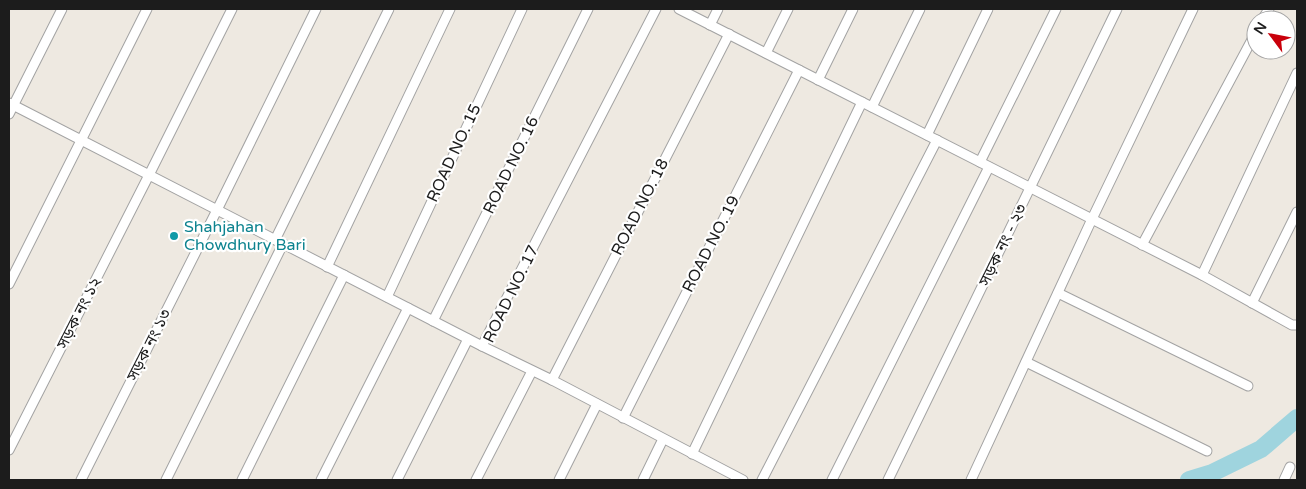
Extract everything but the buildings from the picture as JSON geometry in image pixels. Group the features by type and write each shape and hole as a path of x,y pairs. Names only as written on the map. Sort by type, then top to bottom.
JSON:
{"street":[{"path":"62,9 10,107 81,140 482,346"},
{"path":"9,284 147,9"},
{"name":"সড়ক নং ১২","path":"9,450 232,9"},
{"path":"217,210 316,9"},
{"path":"166,480 389,9"},
{"path":"327,267 450,9"},
{"name":"ROAD NO. 15","path":"387,297 522,9"},
{"name":"ROAD NO. 16","path":"433,321 588,9"},
{"name":"ROAD NO. 17","path":"656,9 482,346 552,380 692,454 729,477 743,480"},
{"path":"679,9 1202,275 1292,325 1297,325"},
{"path":"710,25 718,9"},
{"path":"766,53 788,9"},
{"path":"818,80 853,9"},
{"path":"872,107 920,9"},
{"path":"926,135 988,9"},
{"path":"980,162 1056,9"},
{"name":"সড়ক নং - ২৩","path":"888,480 1116,9"},
{"path":"971,480 1092,219 1194,9"},
{"name":"ROAD NO. 18","path":"552,380 729,34"},
{"path":"1142,245 1246,51"},
{"name":"ROAD NO. 19","path":"623,418 798,70"},
{"path":"1202,275 1297,73"},
{"path":"692,454 862,102"},
{"path":"762,480 937,140"},
{"path":"832,480 989,167"},
{"name":"সড়ক নং ১৩","path":"81,480 217,210"},
{"path":"1252,304 1297,212"},
{"path":"242,480 344,275"},
{"path":"1058,293 1248,386"},
{"path":"321,480 408,308"},
{"path":"397,480 468,339"},
{"path":"1026,362 1206,451"},
{"path":"476,480 532,371"},
{"path":"559,480 597,404"},
{"path":"643,480 663,439"},
{"path":"1284,480 1290,467"}],"waterway":[{"path":"1189,480 1212,473 1261,449 1297,418"}],"place":[{"name":"Shahjahan Chowdhury Bari","path":"174,236"}]}
